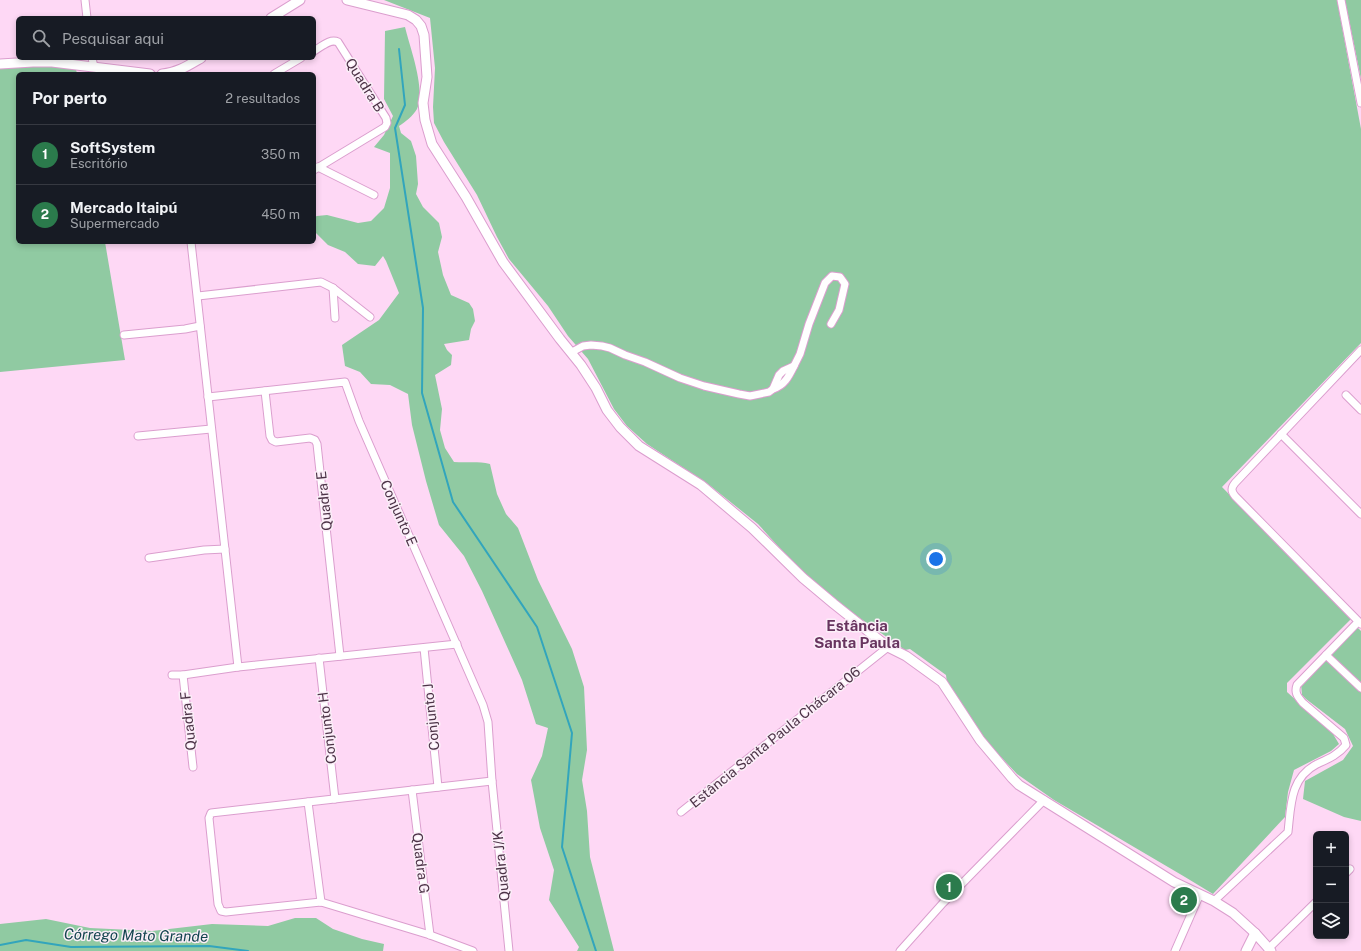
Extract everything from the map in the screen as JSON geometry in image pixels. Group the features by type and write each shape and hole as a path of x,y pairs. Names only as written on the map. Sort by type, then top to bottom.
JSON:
{"street":[{"path":"85,0 87,16"},
{"path":"274,16 300,0"},
{"path":"347,0 408,15 416,20 421,26 424,35 427,76 424,102 425,120 432,144 466,197 503,262 560,339 572,352 596,388 607,410 620,427 639,446 701,485 752,528 803,578 888,647 913,660 942,682 980,740 1012,778 1020,785 1174,882 1214,901 1233,913 1255,933 1270,950 1315,903"},
{"path":"1341,0 1361,103"},
{"name":"Quadra B","path":"316,50 331,41 335,40 338,42 386,118 387,122 385,127 316,168"},
{"path":"174,72 198,60"},
{"path":"277,72 298,60"},
{"path":"0,64 33,62 93,63 140,72"},
{"path":"316,168 374,195"},
{"path":"191,244 238,667"},
{"path":"572,352 583,346 591,344 602,346 646,362 680,378 704,386 750,396 769,392 773,389 779,375 783,371 794,366 800,354 809,324 825,283 832,276 840,277 845,284 839,310 832,324"},
{"path":"198,296 321,282 333,288 370,317"},
{"path":"333,288 335,318"},
{"path":"124,335 177,330 200,326"},
{"path":"1214,901 1288,832 1291,804 1297,782 1311,767 1340,752 1346,745 1344,738 1303,703 1297,696 1296,690 1297,685 1360,623 1232,492 1233,485 1361,350"},
{"name":"Conjunto E","path":"265,391 345,382 359,421 483,705 488,722 492,781"},
{"path":"208,396 265,391"},
{"name":"Quadra E","path":"265,391 270,436 272,440 276,442 310,438 315,440 318,444 340,656"},
{"path":"1346,395 1361,410"},
{"path":"138,436 211,429"},
{"path":"1281,434 1361,514"},
{"path":"149,558 204,550 225,549"},
{"path":"172,675 457,644"},
{"name":"Estância Santa Paula Chácara 06","path":"681,812 888,647"},
{"name":"Conjunto J","path":"424,648 438,787"},
{"path":"1326,655 1361,688"},
{"name":"Conjunto H","path":"319,658 335,799"},
{"name":"Quadra F","path":"183,675 193,767"},
{"path":"473,951 430,935 321,902 226,912 221,911 218,904 209,818 211,813 492,781"},
{"name":"Quadra J/K","path":"492,781 509,951"},
{"name":"Quadra G","path":"412,790 430,935"},
{"path":"900,951 943,903 1044,800"},
{"path":"308,802 321,902"},
{"path":"1175,951 1198,893"},
{"path":"1246,951 1255,933"}],"green space":[{"path":"384,0 1337,0 1361,129 1361,343 1222,487 1351,619 1287,683 1287,692 1333,734 1339,744 1331,751 1294,770 1288,792 1285,817 1213,894 1054,800 1017,774 986,741 947,683 946,675 910,649 905,650 830,597 808,579 758,524 708,484 647,444 627,426 614,409 588,359 568,336 548,306 509,259 477,195 434,123 433,107 435,68 430,18"},
{"path":"1345,0 1361,0 1361,79"},
{"path":"405,27 416,68 420,91 417,109 409,119 399,126 401,133 411,141 416,156 418,184 416,194 423,207 439,223 442,237 438,252 443,275 451,295 469,303 473,309 475,321 471,329 469,340 444,344 452,355 451,365 435,375 442,409 440,430 445,448 454,462 477,462 490,464 497,494 506,514 518,528 538,580 572,649 584,687 587,750 582,780 587,811 590,857 614,951 577,951 579,947 549,900 554,870 540,828 531,780 542,756 548,728 536,724 522,680 482,591 464,556 439,525 412,425 408,394 390,385 371,384 360,372 345,366 342,345 379,320 399,293 383,256 375,266 358,264 345,252 328,245 316,233 316,216 327,215 358,223 371,221 384,208 390,188 390,153 374,147 384,135 393,116 384,99 385,31"},
{"path":"75,64 77,72 16,72 16,244 105,244 125,360 0,372 0,69"},
{"path":"1357,627 1361,631 1361,821 1344,817 1303,799 1305,781 1343,760 1353,746 1345,729 1302,695 1301,684"},
{"path":"295,918 316,918 333,929 362,939 384,944 383,951 0,951 0,924 46,919 90,928 152,931 212,924 268,926"}],"waterway":[{"path":"399,49 405,105 395,128 423,308 422,393 453,502 537,627 572,733 562,847 596,951"},
{"name":"Córrego Mato Grande","path":"0,945 26,940 71,947 209,946 248,951"}],"place":[{"name":"SoftSystem","path":"949,887"},
{"name":"Mercado Itaipú","path":"1184,900"}],"district":[{"name":"Estância Santa Paula","path":"857,634"}]}
